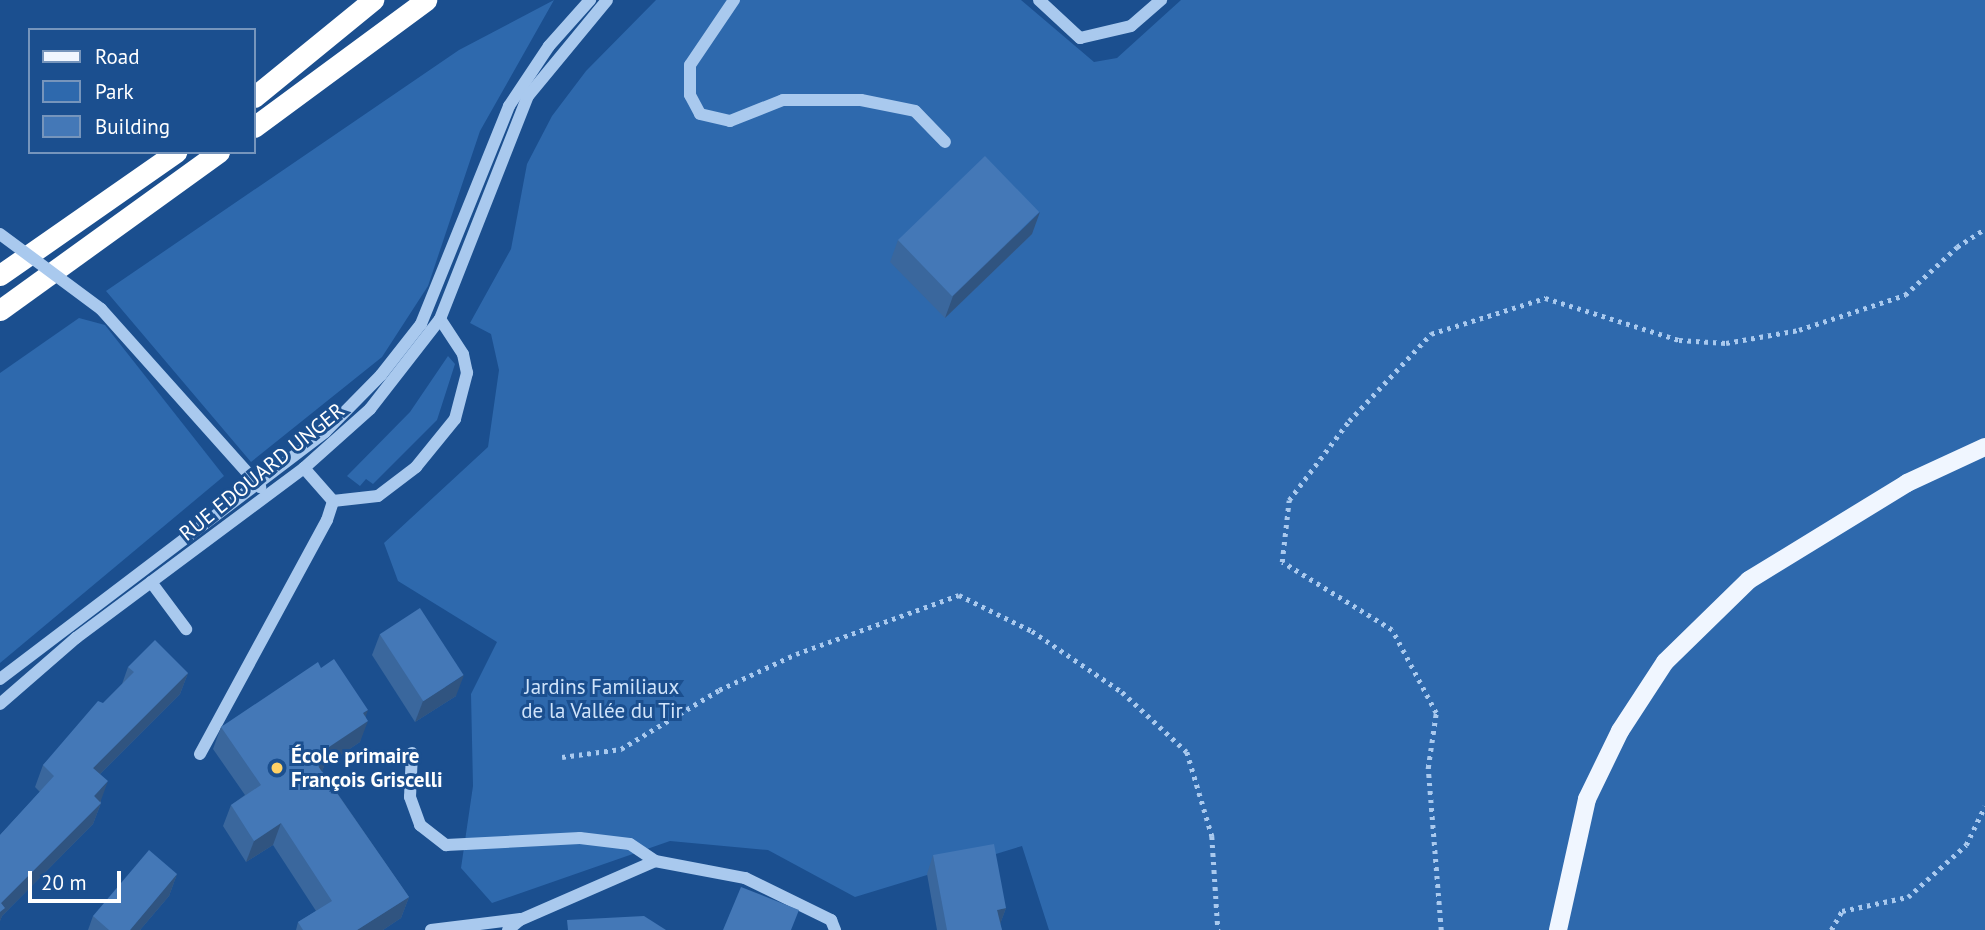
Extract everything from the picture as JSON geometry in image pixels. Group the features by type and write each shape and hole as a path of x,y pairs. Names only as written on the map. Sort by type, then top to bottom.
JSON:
{"highway":[{"path":"256,95 373,0"},
{"path":"256,126 426,0"},
{"path":"0,275 173,154"},
{"path":"0,310 216,154"}],"main road":[{"path":"1558,930 1587,799 1620,731 1665,662 1748,580 1907,483 1985,447"}],"street":[{"path":"0,679 255,481 325,432 381,375 421,324 509,106 549,46 590,0"},
{"name":"RUE EDOUARD UNGER","path":"0,704 151,582 304,468 370,409 440,319 528,96 607,0"},
{"path":"734,0 690,65 690,95 701,114 730,121 783,100 861,100 915,111 945,142"},
{"path":"1039,0 1080,38 1131,26 1161,0"},
{"path":"0,234 101,309 267,495"},
{"path":"333,501 378,496 416,467 455,419 467,373 463,354 440,319"},
{"path":"304,468 333,501"},
{"path":"200,754 327,520 333,501"},
{"path":"151,582 186,629"},
{"path":"412,753 411,797 419,825 446,845 580,838 630,844 655,861 745,878 831,920 835,930"},
{"path":"508,930 524,919 655,861"},
{"path":"431,930 524,919"}],"path":[{"path":"1441,930 1428,768 1436,713 1392,630 1282,562 1289,500 1349,421 1431,334 1545,298 1679,340 1726,343 1798,330 1905,295 1957,247 1985,229"},
{"path":"562,757 621,749 719,690 796,654 959,594 1032,631 1122,692 1187,752 1212,836 1218,930"},
{"path":"1831,930 1842,911 1908,897 1966,845 1985,806"}],"green space":[{"path":"554,0 480,131 428,286 382,357 251,462 106,291 459,50"},
{"name":"Jardins Familiaux de la Vallée du Tir","path":"656,0 1021,0 1094,62 1117,58 1181,0 1985,0 1985,930 1049,930 1022,846 855,897 768,850 670,841 492,903 461,868 473,786 471,694 497,642 398,581 384,543 488,447 499,370 491,334 470,323 511,249 527,164 552,116 586,71"},
{"path":"79,318 105,325 224,476 0,663 0,373"},
{"path":"448,356 455,364 437,420 373,484 366,479 360,486 347,476 410,412"}],"building":[{"path":"985,156 1039,212 952,296 898,240"},
{"path":"420,608 464,675 423,701 380,634"},
{"path":"155,640 188,673 93,768 108,781 94,796 101,803 1,903 5,908 0,912 0,835 54,776 43,765 98,701 103,703 134,672 128,667"},
{"path":"334,659 368,710 363,713 368,721 320,753 325,761 318,766 409,897 357,930 303,930 298,922 332,901 281,823 254,841 231,805 261,785 221,727 318,662 321,668"},
{"path":"994,844 1006,908 997,910 1002,930 947,930 933,855"},
{"path":"149,850 177,874 130,930 109,930 93,916"},
{"path":"741,887 799,910 791,930 723,930"},
{"path":"644,916 666,930 568,930 567,920"}],"place":[{"name":"École primaire François Griscelli","path":"277,768"}]}
